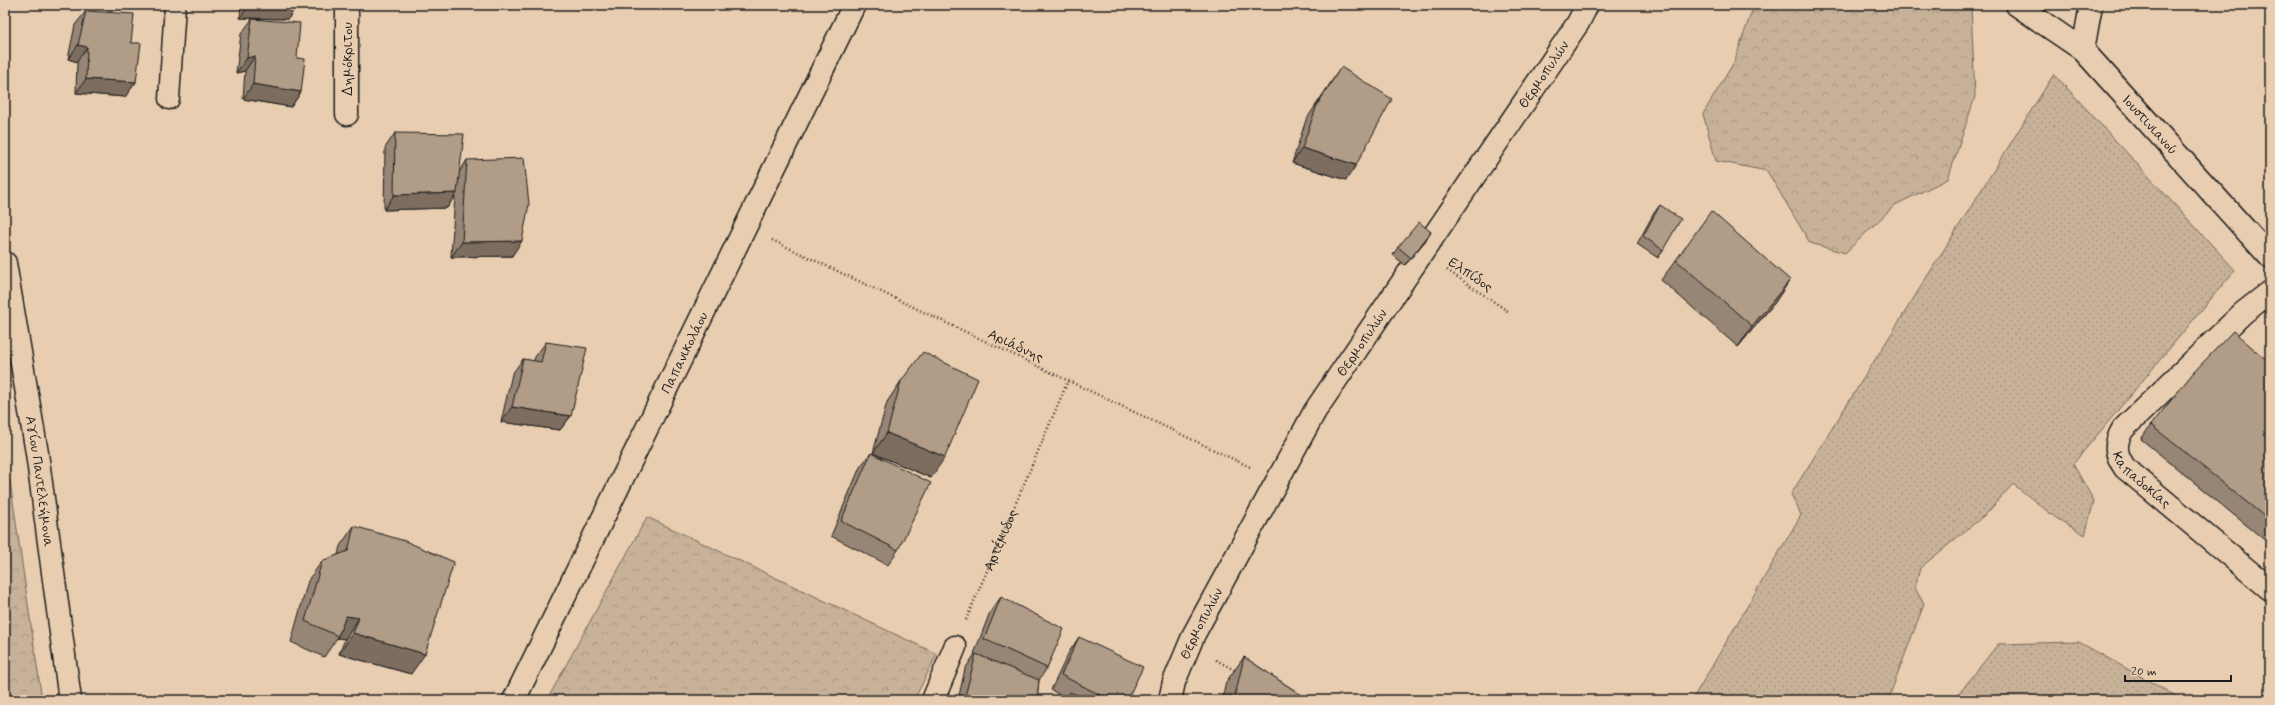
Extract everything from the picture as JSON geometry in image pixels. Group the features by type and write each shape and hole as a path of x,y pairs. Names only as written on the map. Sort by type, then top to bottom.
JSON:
{"street":[{"name":"Δημόκριτου","path":"347,114 348,5"},
{"name":"Παπανικολάου","path":"514,700 854,5"},
{"name":"Θερμοπυλών","path":"1170,700 1174,682 1190,644 1315,411 1578,23 1587,5"},
{"name":"Ιουστινιανού","path":"2017,5 2083,50 2270,258"},
{"path":"2083,50 2091,5"},
{"name":"Αγίου Παντελεήμονα","path":"5,263 37,453 70,700"},
{"name":"Καπαδοκίας","path":"2270,292 2243,313 2123,429 2117,438 2115,449 2118,459 2125,468 2270,589"},
{"path":"933,700 955,647"}],"lane":[{"path":"169,99 175,5"}],"path":[{"name":"Αριάδνης","path":"746,227 1277,480"},
{"name":"Ελπίδος","path":"1422,253 1509,312"},
{"name":"Αρτέμιδος","path":"955,647 1068,381"},
{"path":"1190,644 1237,672"}],"green space":[{"path":"1754,5 1971,6 1975,97 1948,179 1895,205 1845,253 1810,243 1767,171 1716,161 1703,114 1734,62"},
{"path":"2054,74 2235,270 2073,464 2094,501 2085,535 2056,518 2013,484 1987,513 1920,568 1915,588 1924,604 1888,700 1692,700 1801,515 1791,494"},
{"path":"5,447 42,700 5,700"},
{"path":"647,517 937,654 914,700 547,700"},
{"path":"2079,642 2183,700 1954,700 1998,644"}],"building":[{"path":"86,11 134,14 131,43 141,43 136,82 86,79 87,47 78,45"},
{"path":"252,19 300,23 297,58 305,59 301,92 253,84 255,56 247,58"},
{"path":"1341,67 1392,99 1356,165 1302,148 1317,105"},
{"path":"395,133 464,134 457,193 394,195"},
{"path":"524,158 529,204 522,241 462,242 467,160"},
{"path":"1660,205 1681,219 1663,250 1643,236"},
{"path":"1711,211 1790,280 1752,326 1676,260"},
{"path":"1419,222 1431,232 1411,258 1398,247"},
{"path":"2233,331 2270,363 2270,521 2151,425 2193,373"},
{"path":"546,342 587,348 571,416 512,407 523,359 541,362"},
{"path":"923,352 978,379 945,457 887,433 901,381"},
{"path":"871,453 931,483 898,550 841,521"},
{"path":"354,526 405,541 454,562 425,654 353,633 359,618 346,616 338,636 305,621 322,561 348,551"},
{"path":"1001,597 1064,629 1047,668 984,639"},
{"path":"1079,637 1143,667 1127,700 1110,700 1061,675"},
{"path":"976,654 1039,680 1037,700 964,700"},
{"path":"1244,657 1309,700 1234,700"},
{"path":"1070,692 1087,700 1066,700"}]}
